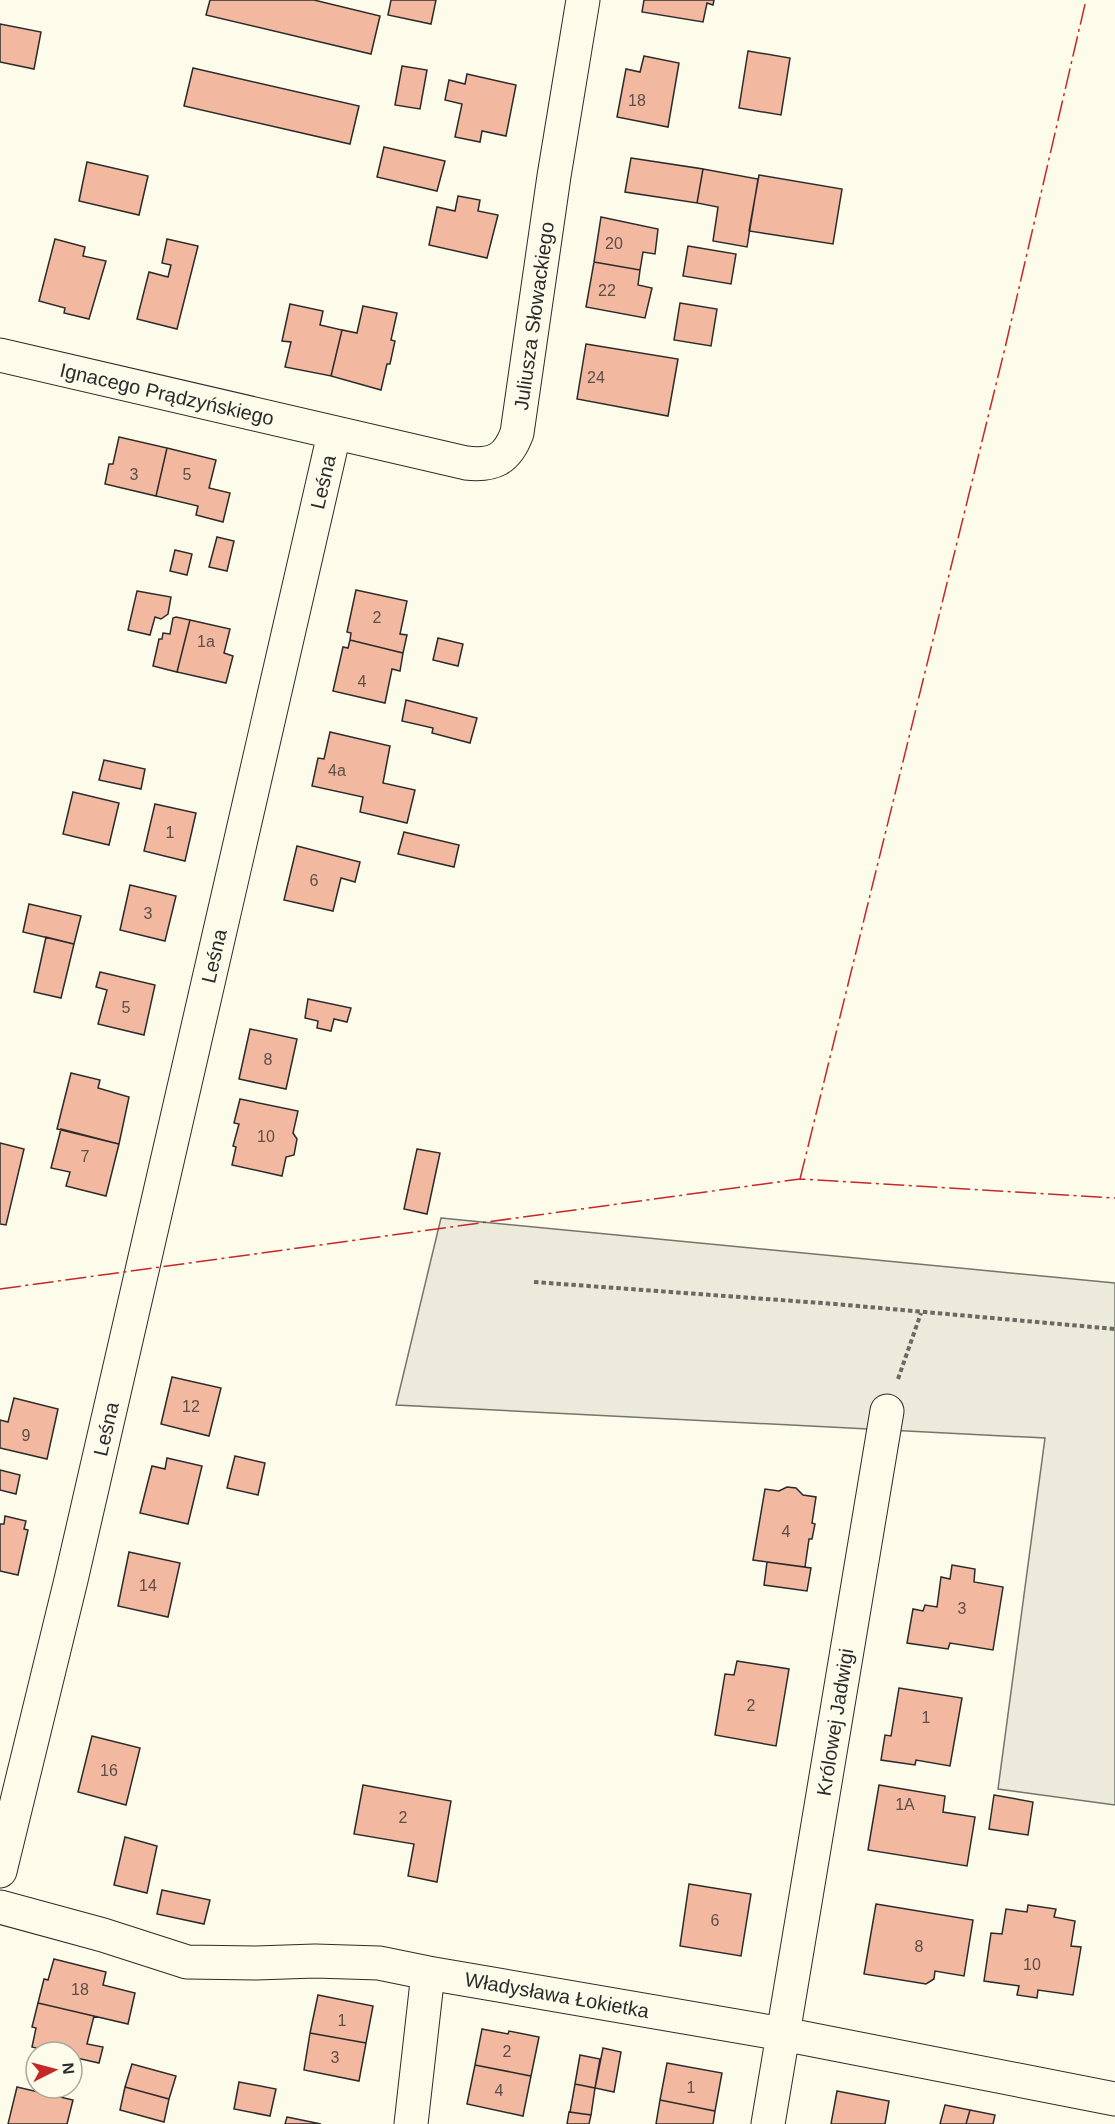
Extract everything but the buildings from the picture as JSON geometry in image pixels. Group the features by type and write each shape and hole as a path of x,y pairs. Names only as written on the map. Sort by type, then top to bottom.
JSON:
{"street":[{"name":"Juliusza Słowackiego","path":"334,434 483,465 500,459 512,447 517,433 554,176 583,0"},
{"name":"Ignacego Prądzyńskiego","path":"0,355 334,434"},
{"name":"Leśna","path":"0,1843 334,434"},
{"name":"Leśna","path":"0,1871 71,1580 334,434"},
{"name":"Królowej Jadwigi","path":"768,2124 887,1411"},
{"name":"Władysława Łokietka","path":"0,1907 103,1935 187,1962 380,1963 783,2034 1115,2099"},
{"path":"411,2124 428,1973"}],"path":[{"path":"534,1282 835,1304 1115,1329"},
{"path":"887,1411 921,1313"}],"shaded area":[{"path":"441,1218 1115,1283 1115,1805 998,1789 1045,1438 396,1405"}],"power":[{"path":"800,1179 1005,348 1086,0"},
{"path":"0,1289 800,1179 1115,1198"}]}
